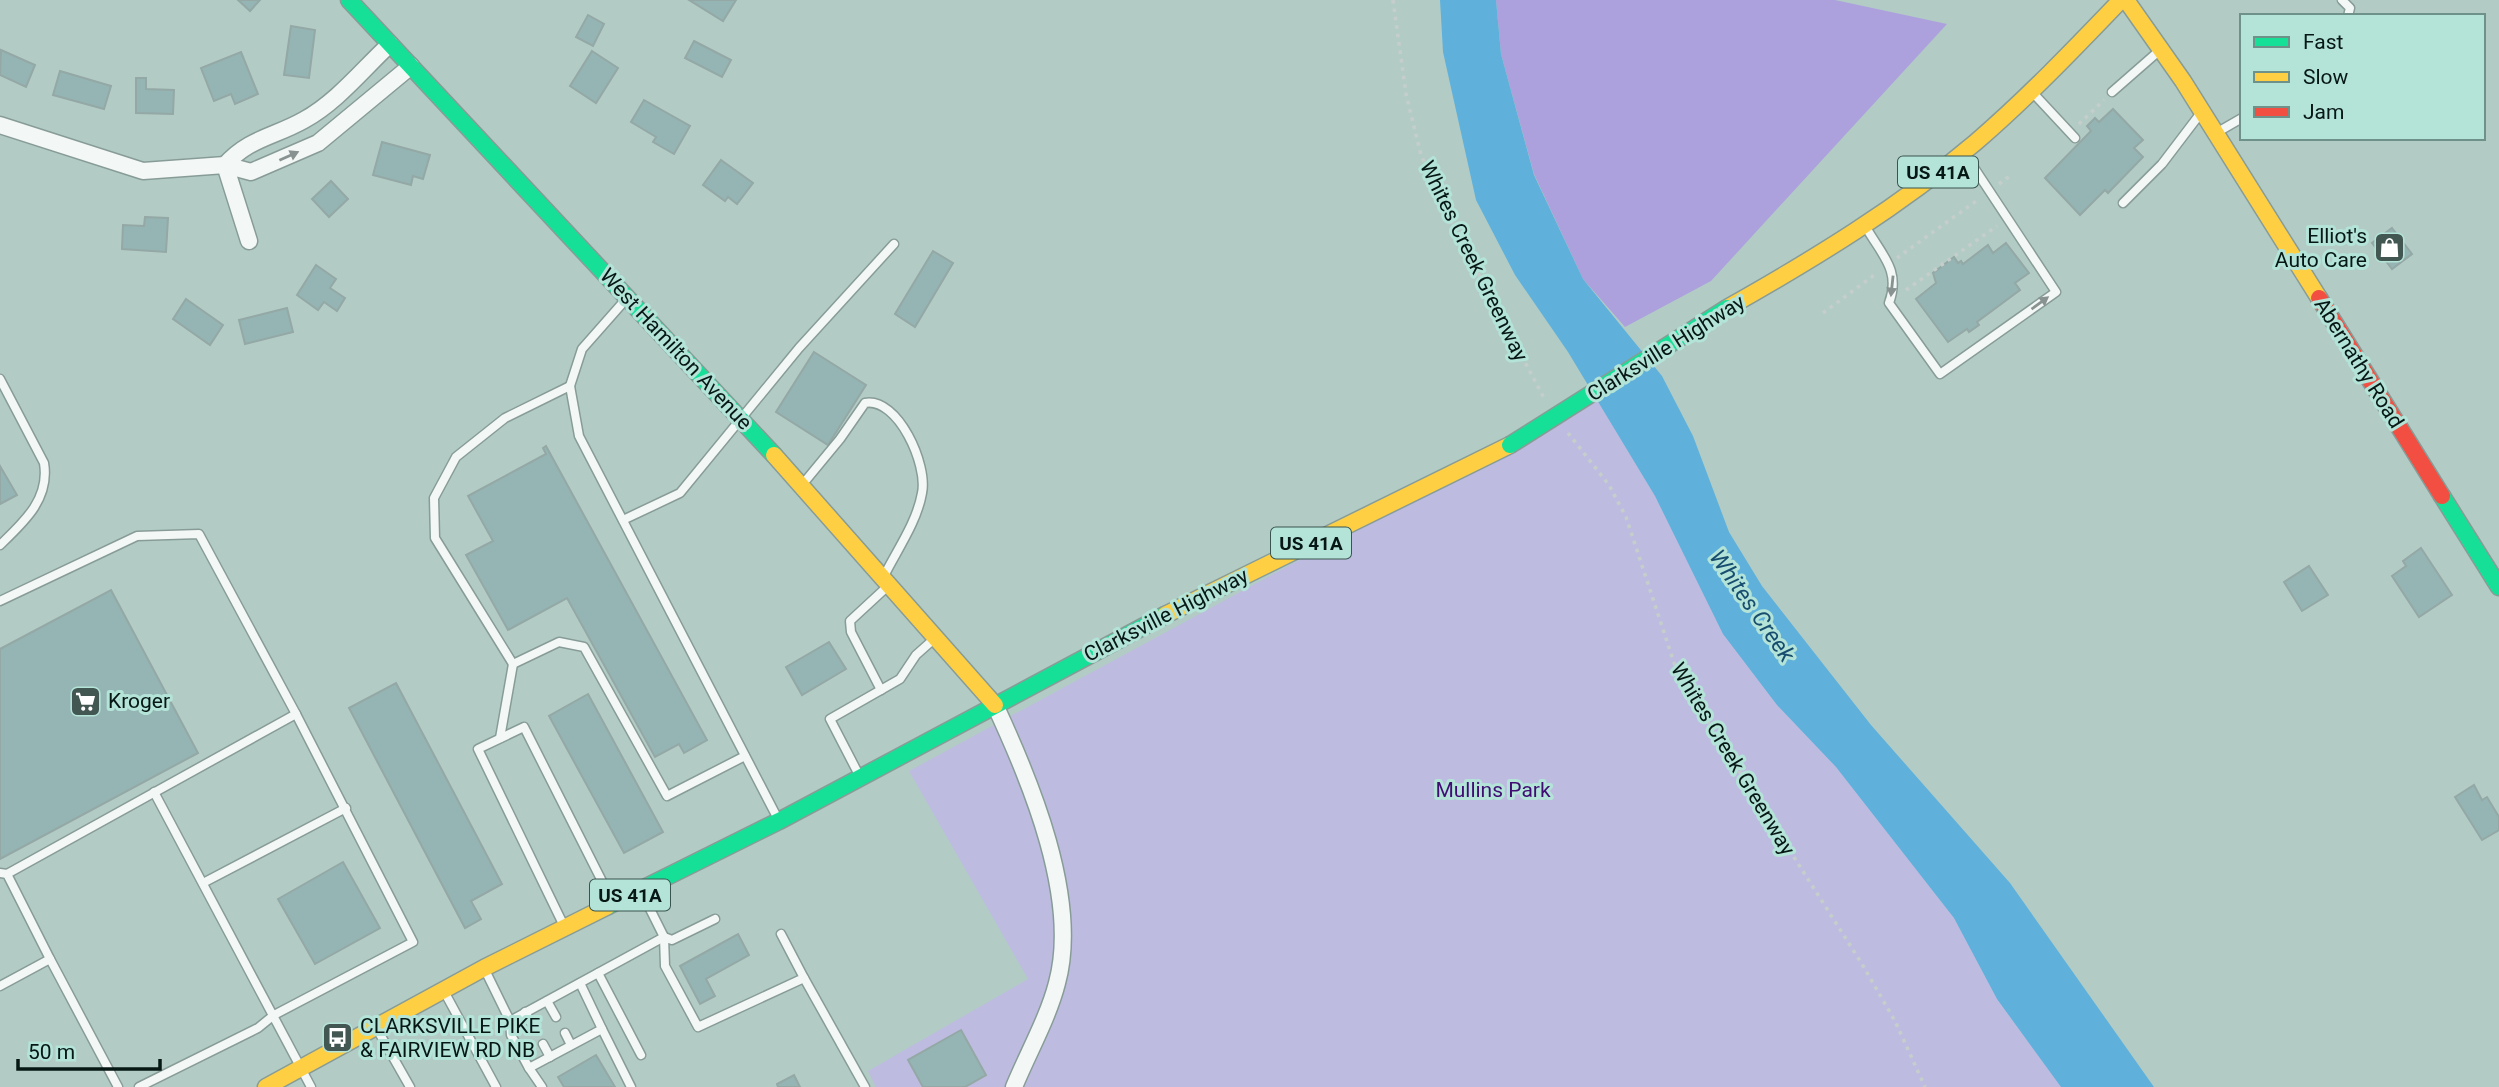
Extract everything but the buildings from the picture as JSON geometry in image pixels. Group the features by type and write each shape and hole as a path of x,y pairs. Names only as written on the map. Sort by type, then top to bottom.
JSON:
{"main road":[{"name":"West Hamilton Avenue","path":"349,0 802,485 995,705"},
{"name":"Clarksville Highway","path":"266,1087 484,968 779,821 1111,641 1510,445 1727,308 1865,226 1963,152 2032,91 2121,0"},
{"name":"Abernathy Road","path":"2126,0 2216,133 2499,587"}],"street":[{"path":"225,165 239,149 305,120 325,105 390,44"},
{"path":"0,125 143,171 225,165 251,172 318,143 342,126 411,66"},
{"path":"325,105 342,126"},
{"path":"225,165 249,241"},
{"path":"995,705 1030,790 1056,872 1063,952 1057,984 1014,1087"}],"lane":[{"path":"2112,92 2161,49"},
{"path":"2032,91 2072,136"},
{"path":"2123,203 2162,164 2202,111"},
{"path":"2216,133 2240,119"},
{"path":"1865,226 1895,280 1889,303 1940,374 2056,292 1963,152"},
{"path":"623,520 680,494 740,419 894,244"},
{"path":"627,297 582,349 570,386 579,436 779,821"},
{"path":"0,379 44,464 46,478 45,491 38,502 0,545"},
{"path":"500,738 513,664 435,538 434,498 456,457 505,418 570,386"},
{"path":"802,485 840,439 865,403 876,401 890,409 905,429 920,470 923,490 887,580 850,621 851,632 881,690"},
{"path":"0,601 137,536 199,534 346,808 413,942 274,1015 258,1028 139,1087"},
{"path":"860,778 830,719 900,679 916,655 937,637"},
{"path":"513,664 559,642 584,647 667,796 745,756"},
{"path":"118,1087 3,874 296,714"},
{"path":"565,927 478,749 500,738 524,727 614,904"},
{"path":"154,792 311,1087"},
{"path":"203,883 346,808"},
{"path":"641,890 664,937 665,966 698,1027 804,978"},
{"path":"510,1021 664,937 672,940 715,919"},
{"path":"781,934 864,1087"},
{"path":"0,986 50,959"},
{"path":"484,968 510,1021 511,1035 542,1087"},
{"path":"598,973 641,1055"},
{"path":"580,983 631,1087"},
{"path":"444,990 496,1087"},
{"path":"547,1001 556,1017"},
{"path":"525,1012 534,1028"},
{"path":"376,1027 410,1087"},
{"path":"529,1068 602,1029"},
{"path":"565,1033 571,1045"},
{"path":"543,1044 550,1057"}],"path":[{"name":"Whites Creek Greenway","path":"1393,0 1406,94 1421,155 1454,228 1549,406"},
{"path":"2072,136 2112,92"},
{"path":"1823,313 2011,175"},
{"path":"1889,303 2007,218"},
{"name":"Whites Creek Greenway","path":"1566,431 1609,485 1626,517 1678,675 1862,964 1895,1021 1925,1087"}],"green space":[{"name":"Mullins Park","path":"1608,393 2085,1087 876,1087 868,1071 1028,979 909,771"}],"shaded area":[{"path":"1496,0 1835,0 1947,24 1711,281 1625,327 1583,279 1534,174 1501,54"}],"water":[{"name":"Whites Creek","path":"1440,0 1496,0 1501,54 1534,175 1583,279 1662,376 1693,436 1729,532 1762,586 1871,725 2010,883 2154,1087 2061,1087 1997,999 1954,918 1836,767 1777,705 1723,634 1655,496 1568,352 1515,275 1476,200 1443,52"}],"traffic: fast":[{"path":"349,0 774,455"},
{"path":"1510,445 1727,308"},
{"path":"2442,496 2499,587"},
{"path":"608,906 779,821 1165,615"}],"traffic: slow":[{"path":"1727,308 1855,231 1947,166 2014,108 2121,0"},
{"path":"2126,0 2183,81 2319,298"},
{"path":"1165,615 1510,445"},
{"path":"774,455 995,705"},
{"path":"266,1087 484,968 608,906"}],"traffic: jam":[{"path":"2319,298 2442,496"}],"place":[{"name":"Elliot's Auto Care","path":"2390,248"},
{"name":"Kroger","path":"85,701"},
{"name":"CLARKSVILLE PIKE & FAIRVIEW RD NB","path":"337,1038"}]}
